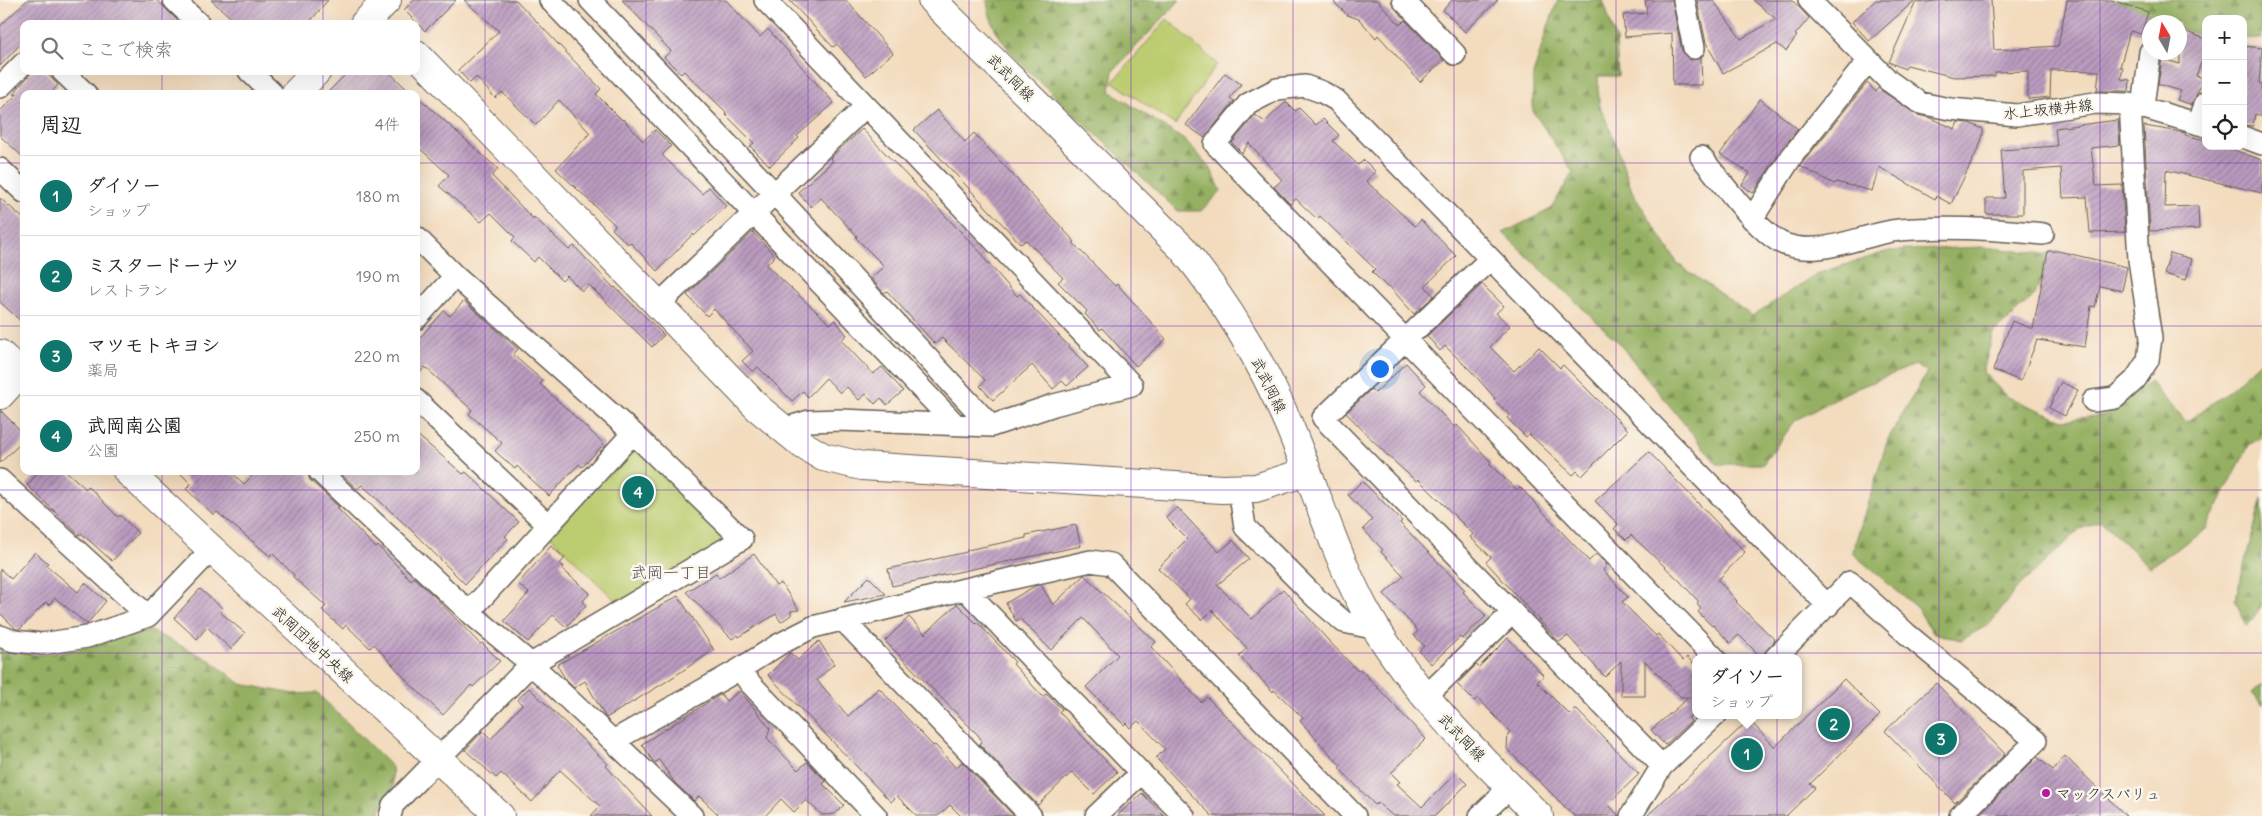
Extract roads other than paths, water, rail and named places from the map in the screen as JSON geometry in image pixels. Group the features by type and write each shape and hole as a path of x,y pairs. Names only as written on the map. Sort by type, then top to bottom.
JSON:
{"street":[{"path":"174,0 195,20"},
{"path":"550,0 955,424"},
{"path":"590,0 775,194 991,426"},
{"path":"765,0 1132,385 1054,405 991,426 809,421 784,429"},
{"name":"武武岡線","path":"932,0 1183,249 1206,277 1226,304 1268,381 1288,424 1354,586 1377,629 1425,697 1539,816"},
{"path":"1403,0 1455,54"},
{"path":"1684,0 1694,48"},
{"name":"水上坂横井線","path":"1809,0 1889,81 1920,103 1950,109 2018,115 2095,103 2136,106 2202,125"},
{"path":"420,58 758,408 823,457 862,466 1239,489 1256,488 1306,472"},
{"path":"2093,401 2115,398 2134,380 2148,360 2150,338 2139,260 2136,106 2148,60"},
{"path":"1752,219 1792,156 1868,61"},
{"path":"0,87 20,67"},
{"path":"66,75 82,90"},
{"path":"253,75 269,90"},
{"path":"299,90 313,75"},
{"path":"1711,654 1216,144 1248,104 1277,89 1305,86 1322,92 1336,100 1489,260 1828,606"},
{"path":"658,306 865,107"},
{"path":"2247,138 2262,144"},
{"path":"1701,157 1752,219 1782,244 1800,248 1833,246 1898,230 1983,228 2043,234"},
{"path":"0,169 20,188"},
{"path":"390,816 393,805 439,760 530,664 742,539 634,433 455,276 420,242"},
{"path":"1489,260 1323,418 1511,614 1662,766"},
{"path":"420,315 455,276"},
{"path":"0,354 20,371"},
{"path":"0,395 20,376"},
{"path":"420,404 549,526"},
{"path":"469,612 634,433"},
{"name":"武岡団地中央線","path":"131,475 500,816"},
{"path":"323,475 469,612 530,664 692,816"},
{"path":"0,480 148,616"},
{"path":"1239,489 1245,527 1316,598 1344,622 1377,629"},
{"path":"0,636 14,641 42,644 87,637 148,616 212,549"},
{"path":"613,741 813,627 965,589 1091,561 1111,564 1354,816"},
{"path":"1779,654 1850,582 1907,634 2036,741 1960,816"},
{"path":"965,589 1184,816"},
{"path":"1425,697 1511,614"},
{"path":"842,619 1032,816"},
{"path":"740,669 749,682 876,816"},
{"path":"1631,816 1662,766 1712,719"},
{"path":"1096,816 1141,773"},
{"path":"1480,816 1510,787"}],"place":[{"name":"武岡南公園","path":"638,492"},
{"name":"ミスタードーナツ","path":"1834,724"},
{"name":"マツモトキヨシ","path":"1941,739"},
{"name":"ダイソー","path":"1747,754"},
{"name":"マックスバリュ","path":"2046,793"}],"district":[{"name":"武岡一丁目","path":"671,572"}]}
